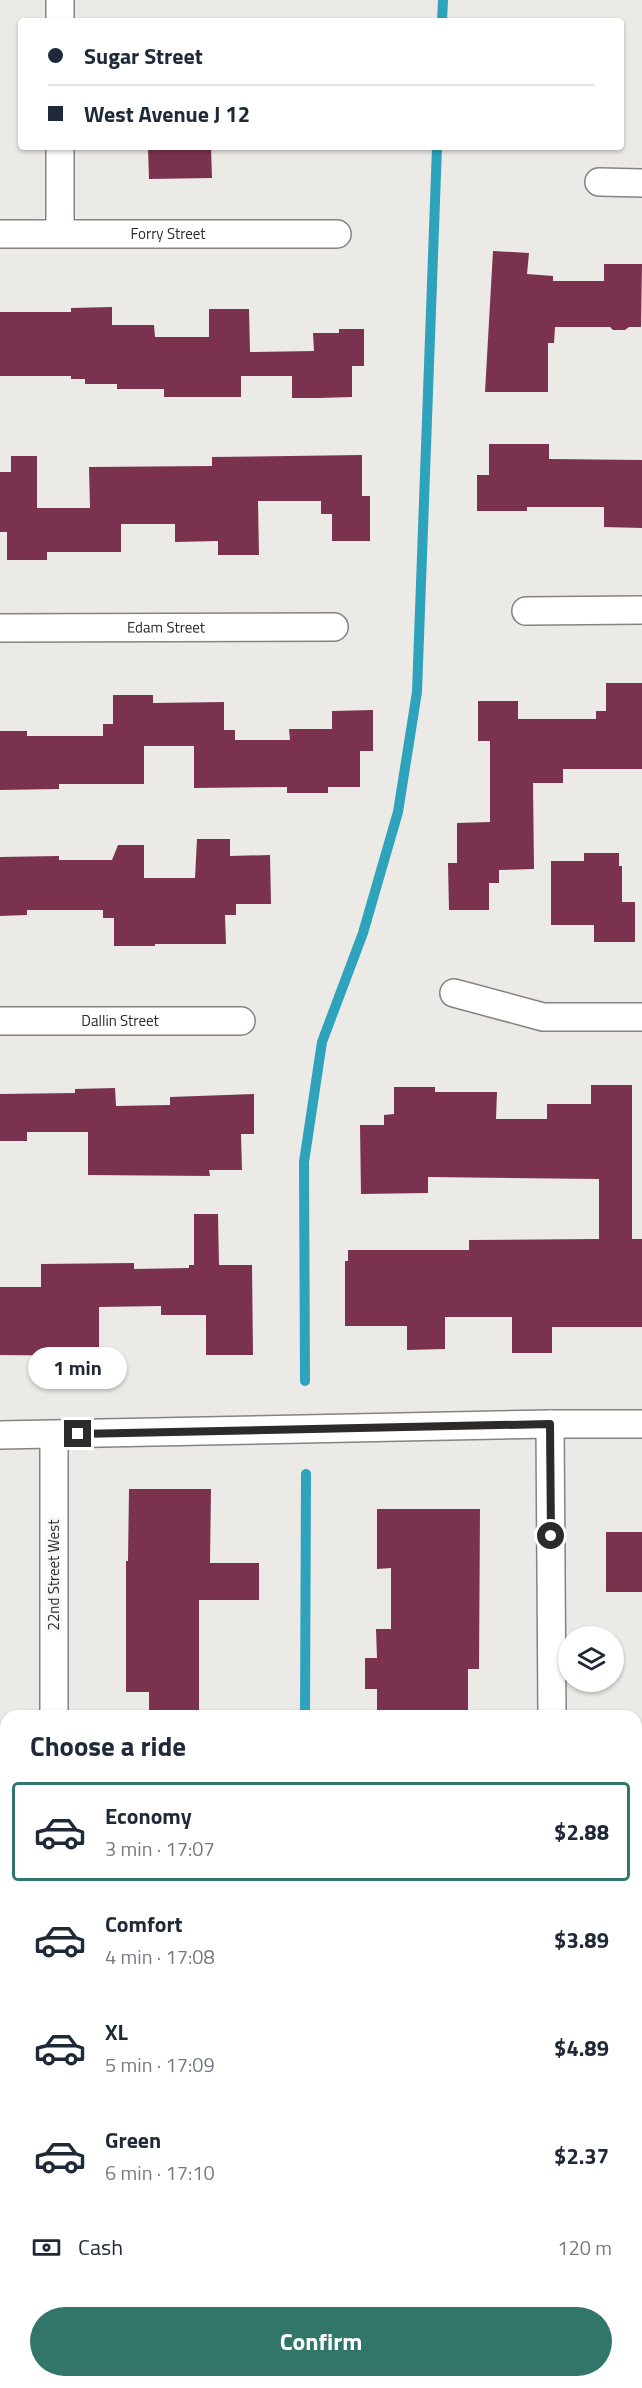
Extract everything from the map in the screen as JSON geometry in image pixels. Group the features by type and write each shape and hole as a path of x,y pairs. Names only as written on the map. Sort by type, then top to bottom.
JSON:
{"street":[{"path":"60,0 60,18"},
{"path":"60,150 60,233"},
{"path":"599,182 642,183"},
{"name":"Forry Street","path":"0,234 337,234"},
{"path":"526,611 642,610"},
{"name":"Edam Street","path":"0,627 334,627"},
{"path":"454,993 543,1017 642,1017"},
{"name":"Dallin Street","path":"0,1021 241,1021"},
{"path":"550,1424 552,1710"},
{"path":"0,1435 642,1424"},
{"name":"22nd Street West","path":"54,1435 54,1710"}],"building":[{"path":"148,150 211,150 212,178 149,179"},
{"path":"493,251 529,253 527,274 553,276 553,281 604,281 604,264 642,264 641,327 613,330 610,327 555,327 554,343 548,343 548,392 485,392"},
{"path":"112,307 112,325 154,325 155,337 209,337 209,309 249,309 250,352 314,351 313,333 339,333 339,329 364,329 364,366 352,366 352,397 319,398 292,398 292,376 241,376 241,397 164,397 164,389 117,389 117,384 85,384 85,379 71,379 71,376 0,376 0,312 71,312 71,308"},
{"path":"489,444 549,444 549,459 642,460 642,528 604,527 604,507 527,507 527,511 477,511 477,475 489,475"},
{"path":"362,455 362,496 370,496 370,541 332,541 332,514 321,514 321,501 258,501 259,555 218,555 218,541 175,542 175,524 121,524 121,552 47,552 47,560 7,560 7,532 0,532 0,472 11,472 11,456 37,456 37,508 90,508 89,467 212,466 212,457"},
{"path":"606,683 642,683 642,769 563,769 563,783 533,783 534,869 499,870 499,883 489,883 489,910 449,910 448,863 457,863 457,823 490,822 490,741 478,741 478,701 518,701 518,719 596,719 596,711 606,711"},
{"path":"113,695 153,695 153,703 224,702 224,730 235,730 235,740 290,740 289,729 332,729 332,711 373,710 373,751 360,751 360,787 328,787 328,793 287,793 287,787 194,788 194,746 144,746 144,784 59,784 59,789 0,790 0,731 27,731 27,736 103,736 103,724 113,724"},
{"path":"197,839 230,839 230,856 270,855 271,904 236,904 236,915 225,915 226,944 114,946 114,918 103,918 103,910 27,910 27,915 0,916 0,857 59,856 59,860 112,860 118,845 144,845 144,878 195,878"},
{"path":"584,853 619,853 619,866 622,866 622,902 635,902 635,942 594,942 594,925 551,925 551,861 584,861"},
{"path":"591,1085 632,1085 632,1239 642,1239 642,1327 552,1327 552,1353 512,1353 512,1317 445,1317 445,1349 407,1350 407,1326 345,1326 345,1261 348,1261 348,1250 469,1250 469,1240 599,1239 599,1179 428,1177 428,1193 361,1194 360,1125 384,1125 384,1115 394,1114 394,1087 435,1087 435,1092 497,1092 496,1119 547,1119 547,1104 591,1104"},
{"path":"115,1088 116,1106 170,1105 170,1097 254,1094 254,1134 241,1134 242,1170 209,1170 210,1176 88,1175 88,1132 27,1132 27,1141 0,1141 0,1094 75,1093 75,1089"},
{"path":"194,1214 218,1214 219,1265 252,1265 253,1355 206,1355 206,1315 161,1315 161,1306 99,1307 99,1356 0,1355 0,1287 41,1287 41,1264 134,1263 134,1269 189,1268 189,1265 194,1265"},
{"path":"129,1489 211,1489 210,1563 259,1563 259,1600 199,1600 199,1710 149,1710 149,1692 126,1692 126,1561 128,1561"},
{"path":"377,1509 480,1509 479,1669 468,1669 468,1710 377,1710 377,1689 365,1689 365,1658 377,1658 376,1629 391,1629 391,1568 377,1569"},
{"path":"606,1532 642,1532 642,1592 606,1592"}],"waterway":[{"path":"442,18 443,0"},
{"path":"305,1381 304,1162 322,1042 363,933 398,812 417,692 437,150"},
{"path":"305,1710 306,1474"}],"route":[{"path":"78,1434 550,1424 551,1536"}]}
